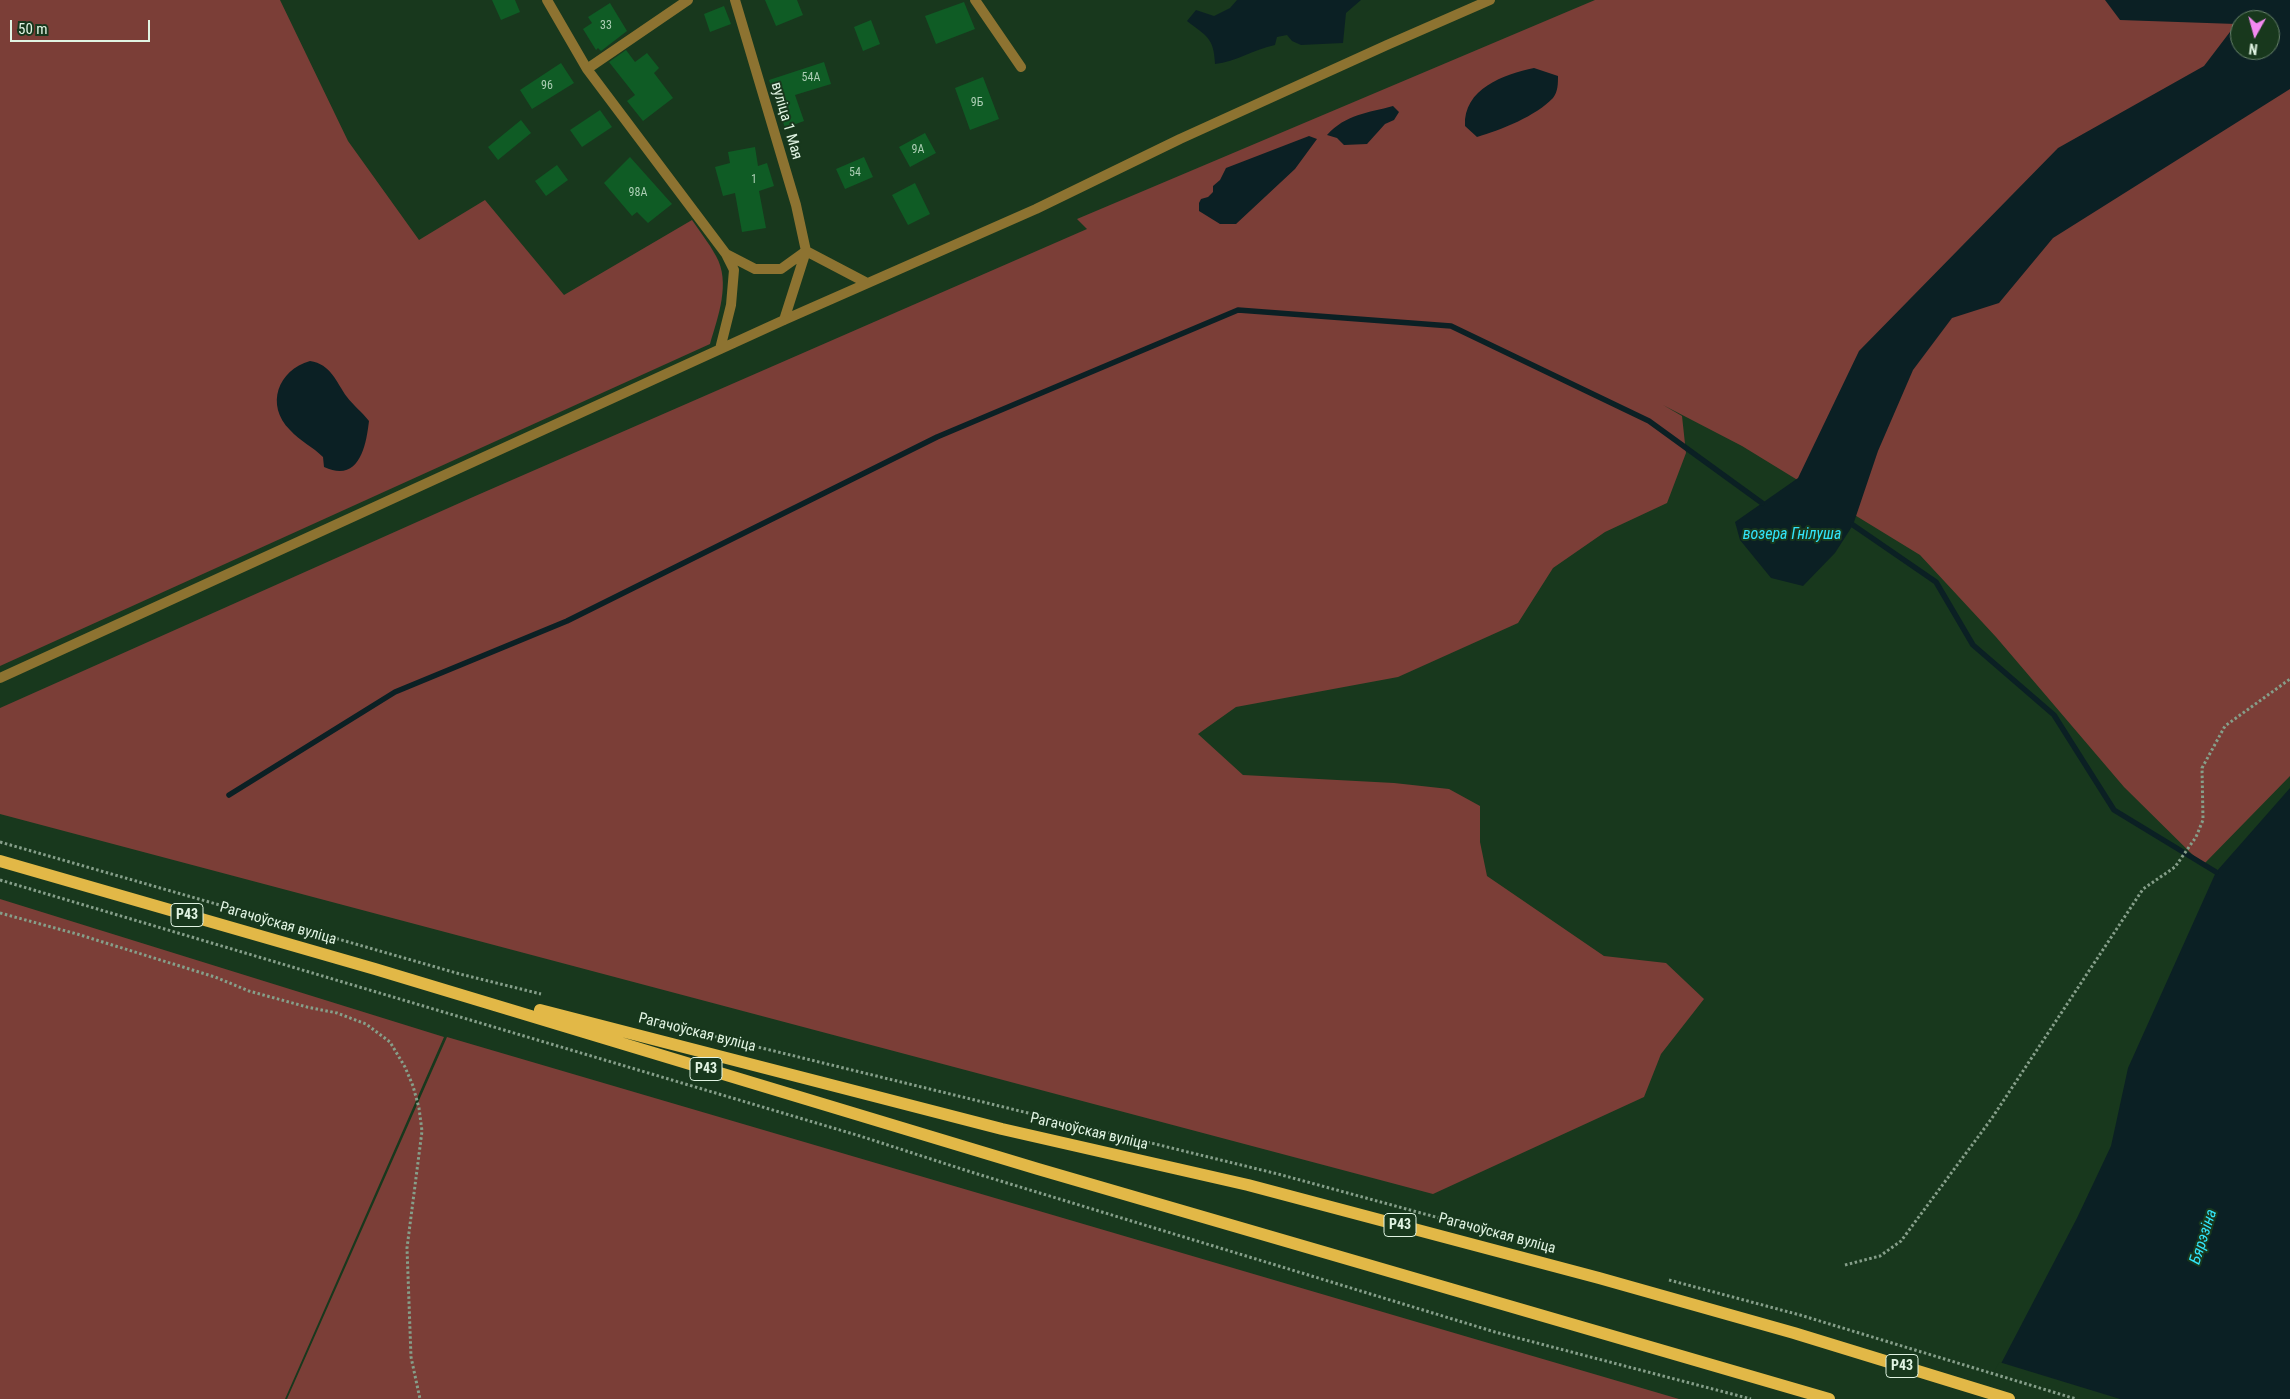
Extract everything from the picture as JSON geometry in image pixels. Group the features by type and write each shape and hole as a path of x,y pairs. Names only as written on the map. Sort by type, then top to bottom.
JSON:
{"main road":[{"name":"Рагачоўская вуліца","path":"0,861 375,969 1038,1169 1829,1399"},
{"name":"Рагачоўская вуліца","path":"375,969 1002,1129 1248,1185 1599,1278 1794,1333 2009,1399"}],"street":[{"path":"548,0 587,69 726,254 734,270 731,305 720,349"},
{"path":"587,69 688,0"},
{"name":"вуліца 1 Мая","path":"735,0 796,205 806,251 784,320"},
{"path":"975,0 1021,67"},
{"path":"0,678 784,320 1036,209 1189,135 1490,0"},
{"path":"726,254 755,269 781,270 806,251 867,283"}],"path":[{"path":"1845,1265 1880,1256 1901,1242 1992,1118 2143,889 2175,867 2196,837 2203,820 2202,768 2225,726 2290,679"},
{"path":"0,842 460,974 547,995"},
{"path":"0,880 860,1136 971,1172 1496,1332 1751,1399"},
{"path":"0,913 78,934 215,977 249,990 307,1007 337,1013 366,1024 390,1042 405,1067 413,1086 422,1130 408,1248 411,1357 420,1399"},
{"path":"643,1019 1278,1174 1448,1220"},
{"path":"1667,1279 1800,1315 2076,1399"}],"shaded area":[{"path":"0,0 280,0 348,141 419,240 485,200 564,295 692,220 716,256 723,277 722,300 710,344 0,666"},
{"path":"1595,0 2290,0 2290,776 2203,865 2124,787 1996,637 1920,555 1742,446 1663,405 1682,416 1686,453 1667,503 1605,532 1553,568 1518,623 1398,677 1236,707 1198,734 1243,775 1394,783 1449,789 1480,806 1480,842 1487,876 1604,956 1666,963 1704,999 1661,1054 1644,1097 1433,1194 0,814 0,708 473,497 1087,229 1077,219"},
{"path":"0,899 444,1037 285,1399 0,1399"},
{"path":"447,1037 1679,1399 287,1399"}],"water":[{"path":"1237,0 1361,0 1346,13 1343,43 1301,45 1292,41 1287,35 1277,37 1275,45 1230,61 1215,64 1211,42 1187,21 1196,10 1214,16 1230,8"},
{"name":"возера Гнілуша","path":"2105,0 2290,0 2290,89 2053,238 1999,303 1952,318 1913,370 1878,451 1853,525 1835,553 1803,586 1771,578 1740,540 1735,522 1798,478 1859,351 2058,148 2204,66 2230,32 2230,60 2280,60 2280,10 2230,10 2230,24 2120,20"},
{"path":"1534,68 1558,76 1556,93 1546,105 1518,122 1477,137 1465,126 1466,113 1478,93 1498,79"},
{"path":"1393,106 1399,112 1394,120 1385,124 1367,144 1344,145 1337,138 1327,135 1350,118"},
{"path":"1309,136 1317,139 1295,169 1236,224 1220,224 1199,211 1201,199 1208,197 1213,192 1213,186 1220,180 1226,168"},
{"path":"310,361 328,370 347,397 369,421 363,451 353,466 345,470 336,471 324,467 323,457 290,430 282,420 278,410 277,400 283,380 290,372"},
{"name":"Бярэзіна","path":"2290,788 2290,1399 1989,1399 1993,1379 2077,1218 2111,1146 2128,1068 2216,872"}],"pier":[{"path":"1999,1362 2120,1399 1987,1399 1991,1379"}],"building":[{"path":"492,0 515,0 520,12 501,20"},
{"path":"765,0 797,0 803,15 776,26"},
{"path":"964,2 975,29 936,44 925,16"},
{"path":"610,3 627,31 601,51 598,48 596,50 583,29 592,23 588,17"},
{"path":"724,6 731,24 710,32 704,14"},
{"path":"871,20 880,44 863,51 854,27"},
{"path":"626,50 635,62 647,53 659,68 654,73 673,98 643,121 627,101 635,95 609,62"},
{"path":"824,62 831,84 795,95 804,121 785,128 769,80"},
{"path":"561,63 574,83 532,109 520,90"},
{"path":"983,77 999,119 970,130 955,88"},
{"path":"600,110 612,127 582,147 570,130"},
{"path":"521,120 531,133 498,160 488,147"},
{"path":"925,133 936,153 910,167 899,147"},
{"path":"755,147 758,166 767,163 774,186 759,191 766,228 742,232 735,193 723,196 715,167 730,163 728,152"},
{"path":"630,157 672,204 648,223 637,212 632,216 604,183"},
{"path":"864,157 873,177 845,189 836,169"},
{"path":"557,165 568,180 546,196 535,181"},
{"path":"915,183 930,214 908,225 892,195"}],"waterway":[{"path":"229,795 395,692 567,621 937,437 1238,310 1451,326 1649,421 1762,503"},
{"path":"1853,525 1936,582 1973,645 2054,715 2114,810 2216,872"}]}
